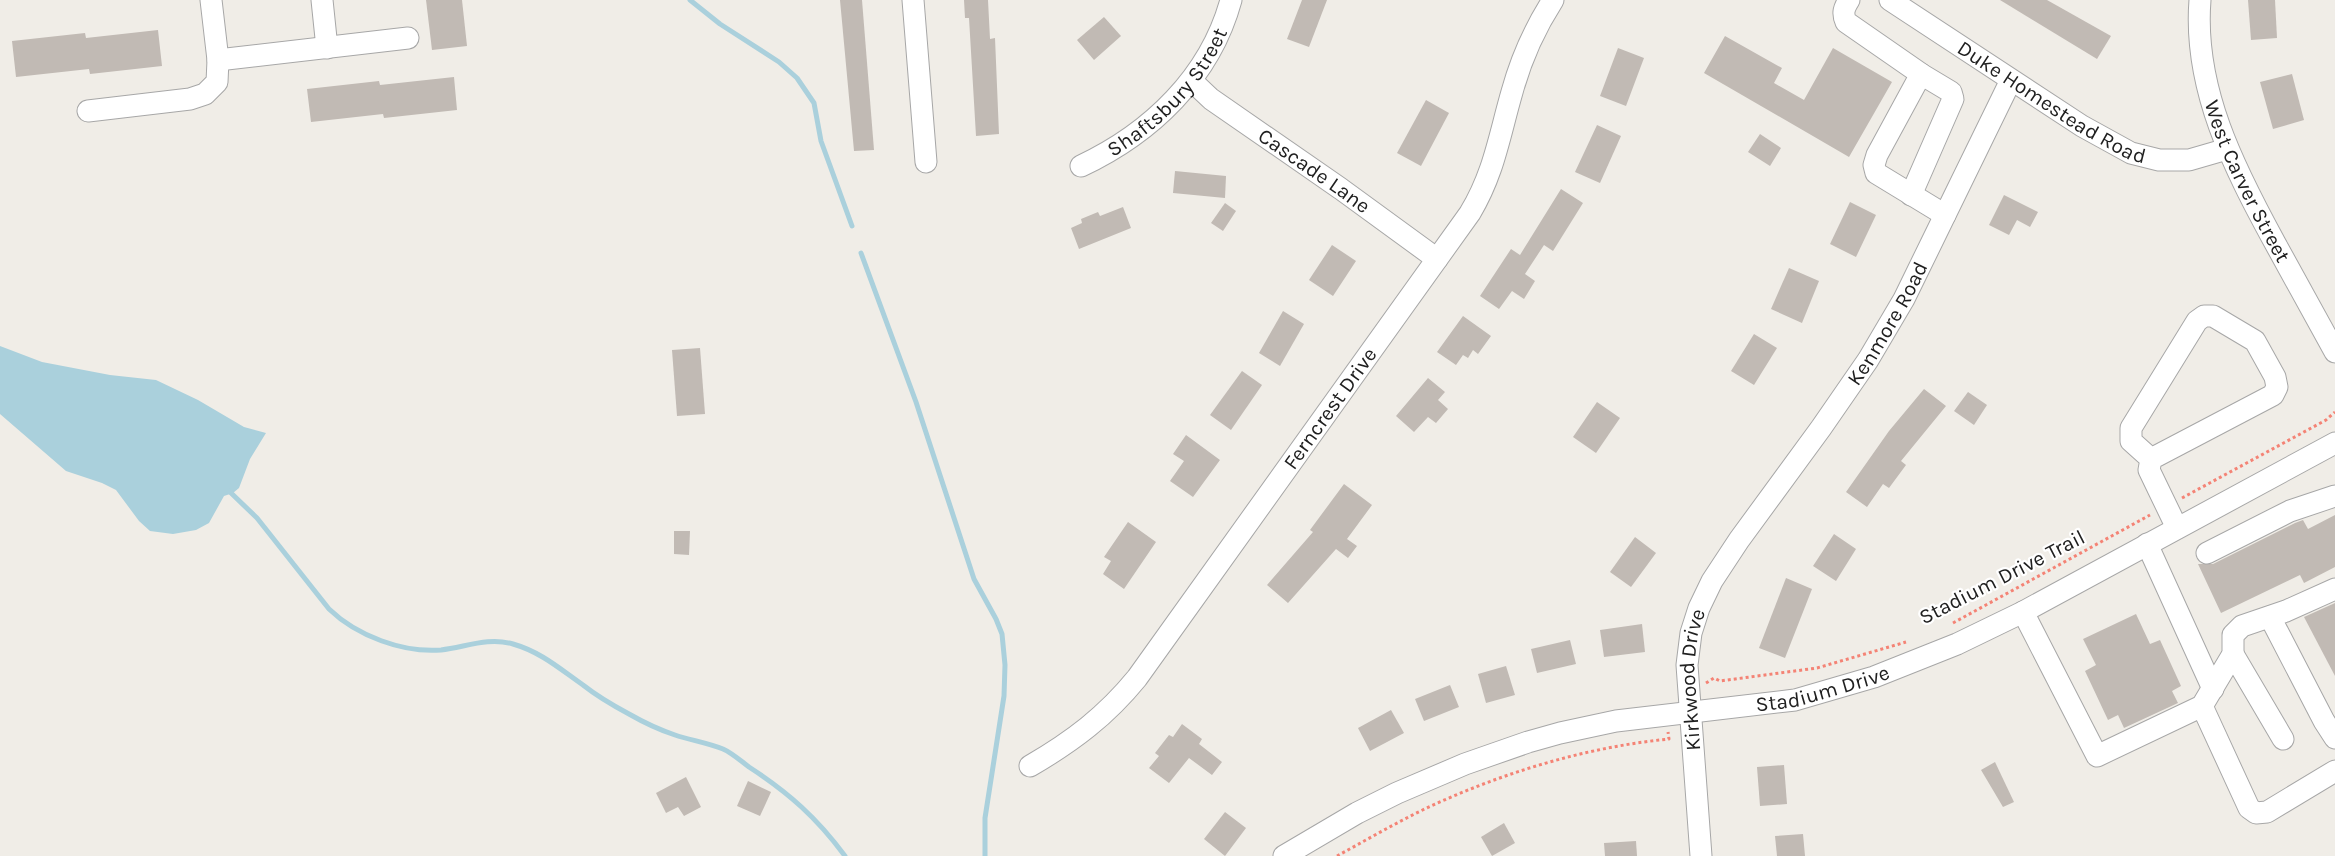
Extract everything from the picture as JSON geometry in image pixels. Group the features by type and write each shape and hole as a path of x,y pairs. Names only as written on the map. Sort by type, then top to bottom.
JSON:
{"street":[{"path":"88,111 190,99 205,94 217,82 218,60 211,0"},
{"path":"322,0 327,48"},
{"path":"913,0 926,162"},
{"name":"Shaftsbury Street","path":"1081,166 1134,136 1159,116 1192,81 1219,32 1231,0"},
{"name":"Ferncrest Drive","path":"1030,766 1082,734 1119,700 1137,678 1470,213 1488,180 1523,59 1541,19 1554,0"},
{"path":"1849,0 1843,15 1846,22 1951,92 1953,99 1911,195"},
{"name":"Duke Homestead Road","path":"1890,0 2082,126 2131,153 2159,160 2189,160 2227,148"},
{"name":"West Carver Street","path":"2200,0 2200,37 2204,67 2210,95 2227,148 2243,183 2335,352"},
{"path":"218,60 408,38"},
{"path":"1921,74 1877,155 1874,165 1876,173 1945,216"},
{"name":"Kenmore Road","path":"1733,549 1868,360 1904,299 2011,80"},
{"name":"Cascade Lane","path":"1192,81 1211,99 1341,189 1437,260"},
{"path":"2204,316 2212,316 2255,341 2275,377 2277,387 2273,395 2151,459 2132,441 2131,428 2197,321 2204,316"},
{"name":"Stadium Drive","path":"1284,856 1397,792 1465,764 1560,733 1616,721 1794,700 1874,677 1957,644 2023,612 2335,443"},
{"path":"2151,459 2149,470 2177,528"},
{"path":"2207,553 2290,511 2335,496"},
{"path":"2147,544 2249,808 2256,813 2267,812 2335,771"},
{"name":"Kirkwood Drive","path":"1701,856 1687,665 1691,633 1699,608 1712,581 1733,549"},
{"path":"2023,612 2097,756 2208,698 2233,654 2233,634 2242,626 2335,590"},
{"path":"2270,617 2335,738"},
{"path":"2233,654 2283,739"}],"path":[{"name":"Stadium Drive Trail","path":"1950,624 2326,420 2335,412"},
{"name":"Stadium Drive Trail","path":"1688,685 1709,683 1714,678 1720,681 1817,668 1906,642"},
{"path":"1337,856 1433,805 1517,773 1581,754 1669,739 1667,715"}],"water":[{"path":"0,346 42,362 110,375 156,380 198,400 244,427 266,433 250,459 239,488 224,496 209,523 196,530 173,534 150,531 139,521 116,490 66,471 0,414"}],"building":[{"path":"426,0 462,0 467,46 432,50"},
{"path":"840,0 862,0 874,150 854,151"},
{"path":"964,0 988,0 990,39 995,38 999,134 976,136 969,18 965,18"},
{"path":"1302,0 1327,0 1309,47 1287,39"},
{"path":"2000,0 2047,0 2111,36 2097,59"},
{"path":"2248,0 2275,0 2277,38 2251,40"},
{"path":"1104,17 1121,36 1094,60 1077,40"},
{"path":"158,30 162,66 90,74 89,69 16,77 12,41 85,33 86,38"},
{"path":"1725,36 1782,68 1774,83 1804,100 1833,48 1892,82 1849,157 1704,73"},
{"path":"1618,48 1644,58 1626,106 1600,96"},
{"path":"2292,74 2304,120 2273,129 2260,82"},
{"path":"454,77 457,110 384,118 383,114 311,122 307,89 379,81 380,85"},
{"path":"1426,100 1449,113 1421,166 1397,153"},
{"path":"1597,125 1621,136 1600,183 1575,172"},
{"path":"1760,134 1781,148 1770,166 1748,152"},
{"path":"1175,171 1226,176 1225,198 1173,193"},
{"path":"1561,189 1583,203 1553,251 1544,245 1525,274 1535,281 1524,299 1512,291 1499,309 1480,296 1511,249 1520,255"},
{"path":"2004,195 2038,212 2030,227 2017,220 2009,235 1989,225"},
{"path":"1850,202 1876,215 1856,257 1830,244"},
{"path":"1225,203 1236,211 1223,231 1211,223"},
{"path":"1123,207 1131,228 1079,249 1071,228 1082,223 1081,219 1098,212 1100,216"},
{"path":"1332,245 1356,261 1333,296 1309,280"},
{"path":"1789,268 1819,281 1802,323 1771,309"},
{"path":"1283,311 1304,324 1280,366 1259,353"},
{"path":"1463,316 1491,336 1478,354 1473,350 1468,358 1463,355 1456,365 1437,352"},
{"path":"1754,334 1777,348 1754,385 1731,371"},
{"path":"700,348 705,414 677,416 672,350"},
{"path":"1242,371 1262,385 1231,430 1210,415"},
{"path":"1428,378 1445,392 1438,400 1448,409 1436,423 1428,417 1414,432 1396,416"},
{"path":"1924,389 1946,406 1901,461 1906,465 1889,488 1883,484 1867,507 1846,492 1889,431"},
{"path":"1968,392 1987,405 1974,425 1954,411"},
{"path":"1597,402 1620,418 1596,453 1573,437"},
{"path":"1186,435 1220,460 1193,497 1170,481 1184,461 1173,454"},
{"path":"1344,484 1372,505 1347,539 1357,546 1348,558 1336,549 1288,603 1267,585 1313,532 1310,530"},
{"path":"2335,515 2335,567 2304,583 2300,575 2221,613 2198,564 2213,564 2303,520 2308,529"},
{"path":"1128,522 1156,542 1124,589 1103,574 1111,561 1104,557"},
{"path":"674,531 690,531 689,555 674,554"},
{"path":"1834,534 1856,549 1836,581 1813,566"},
{"path":"1635,537 1656,553 1631,587 1610,572"},
{"path":"1786,578 1812,589 1785,658 1759,648"},
{"path":"2335,603 2335,676 2304,617"},
{"path":"2136,614 2150,644 2160,640 2181,686 2172,691 2178,703 2124,728 2118,715 2108,720 2085,671 2096,665 2083,639"},
{"path":"1642,624 1645,652 1604,657 1600,630"},
{"path":"1570,640 1576,664 1537,673 1531,649"},
{"path":"1506,666 1515,695 1486,703 1478,674"},
{"path":"1450,685 1459,707 1424,721 1415,699"},
{"path":"1391,710 1404,733 1370,751 1358,728"},
{"path":"1182,724 1202,739 1199,744 1222,762 1212,775 1189,758 1169,783 1149,768 1159,756 1155,753 1169,735 1173,737"},
{"path":"1995,762 2014,802 2003,807 1981,770"},
{"path":"1784,765 1787,804 1760,806 1757,767"},
{"path":"686,777 701,807 684,816 678,807 666,813 656,793"},
{"path":"748,781 771,792 760,816 737,806"},
{"path":"1225,812 1246,828 1225,856 1204,839"},
{"path":"1504,823 1515,843 1492,856 1481,837"},
{"path":"1803,834 1805,856 1777,856 1775,836"},
{"path":"1636,841 1637,856 1605,856 1604,843"}],"waterway":[{"path":"690,0 720,24 779,62 797,78 814,103 821,141 852,226"},
{"path":"861,253 916,402 974,579 1002,634 1005,665 1004,696 985,818 985,856"},
{"path":"229,491 257,518 329,609 353,627 381,641 411,649 441,650 495,642 523,647 550,661 600,697 640,720 669,733 730,753 802,807 845,856"}]}
